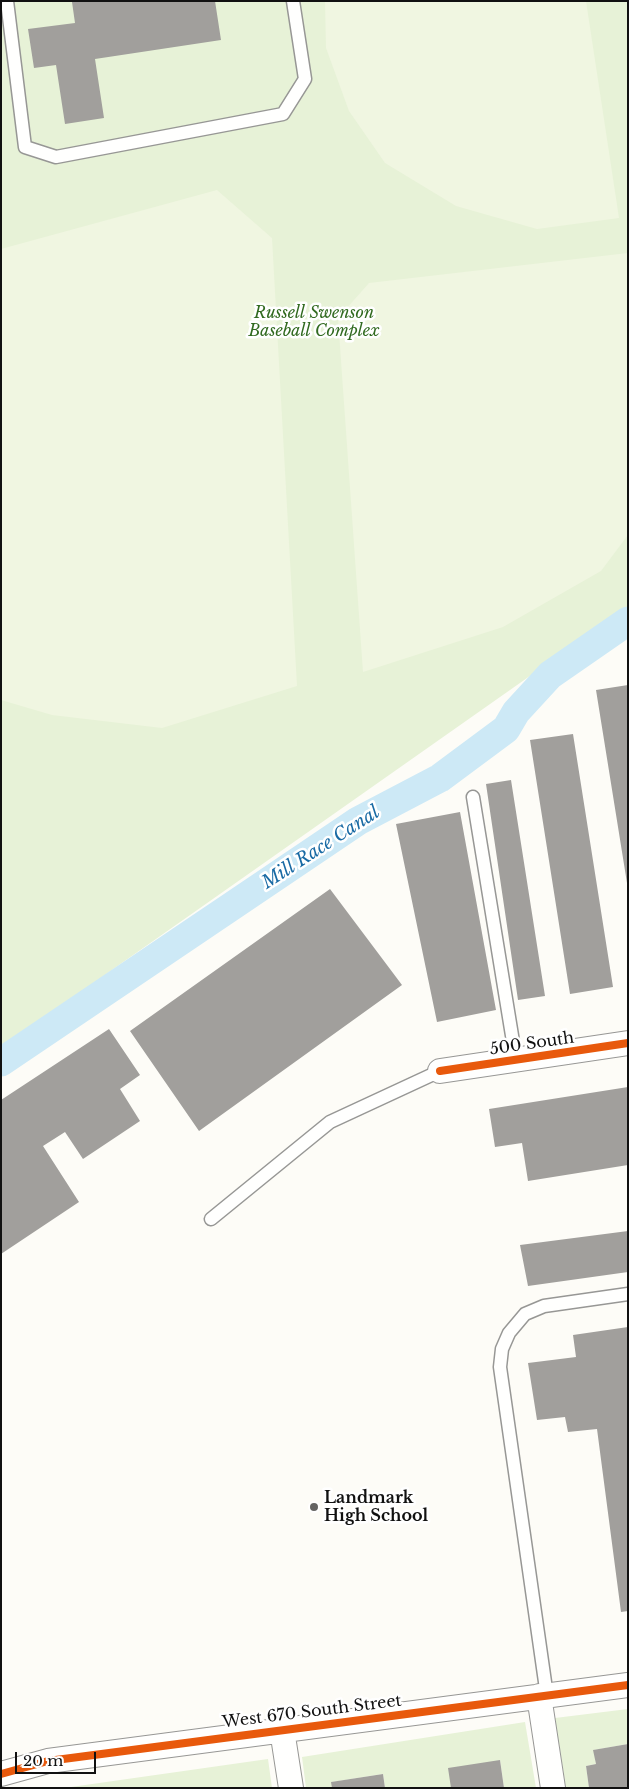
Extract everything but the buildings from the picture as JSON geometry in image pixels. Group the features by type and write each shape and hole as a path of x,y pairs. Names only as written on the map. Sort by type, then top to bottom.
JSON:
{"street":[{"name":"500 South","path":"440,1071 628,1043"},
{"name":"West 670 South Street","path":"1,1774 48,1761 628,1686"},
{"path":"543,1696 553,1788"},
{"path":"282,1730 291,1788"}],"lane":[{"path":"7,1 25,147 56,157 282,114 305,79 293,1"},
{"path":"473,797 516,1060"},
{"path":"211,1219 330,1122 440,1071"},
{"path":"543,1696 500,1367 502,1349 509,1333 525,1314 544,1306 628,1294"}],"green space":[{"name":"Russell Swenson Baseball Complex","path":"1,1 628,1 628,607 1,1048"},
{"path":"325,1 586,1 619,218 537,229 456,206 385,163 349,111 326,48"},
{"path":"217,190 272,238 297,686 162,728 52,715 1,700 1,249"},
{"path":"628,253 628,535 601,571 503,627 363,672 338,318 369,283"},
{"path":"628,1709 628,1744 594,1750 596,1764 586,1766 589,1788 566,1788 555,1718"},
{"path":"525,1722 536,1788 504,1788 500,1760 451,1788 385,1788 383,1774 332,1782 332,1788 306,1788 302,1757"},
{"path":"268,1759 272,1788 64,1788"}],"waterway":[{"name":"Mill Race Canal","path":"1,1062 358,821 440,778 506,729 516,712 550,675 628,621"}],"cycle path":[{"path":"440,1071 628,1043"},
{"path":"1,1774 48,1761 628,1685"}],"place":[{"name":"Landmark High School","path":"314,1507"}]}
